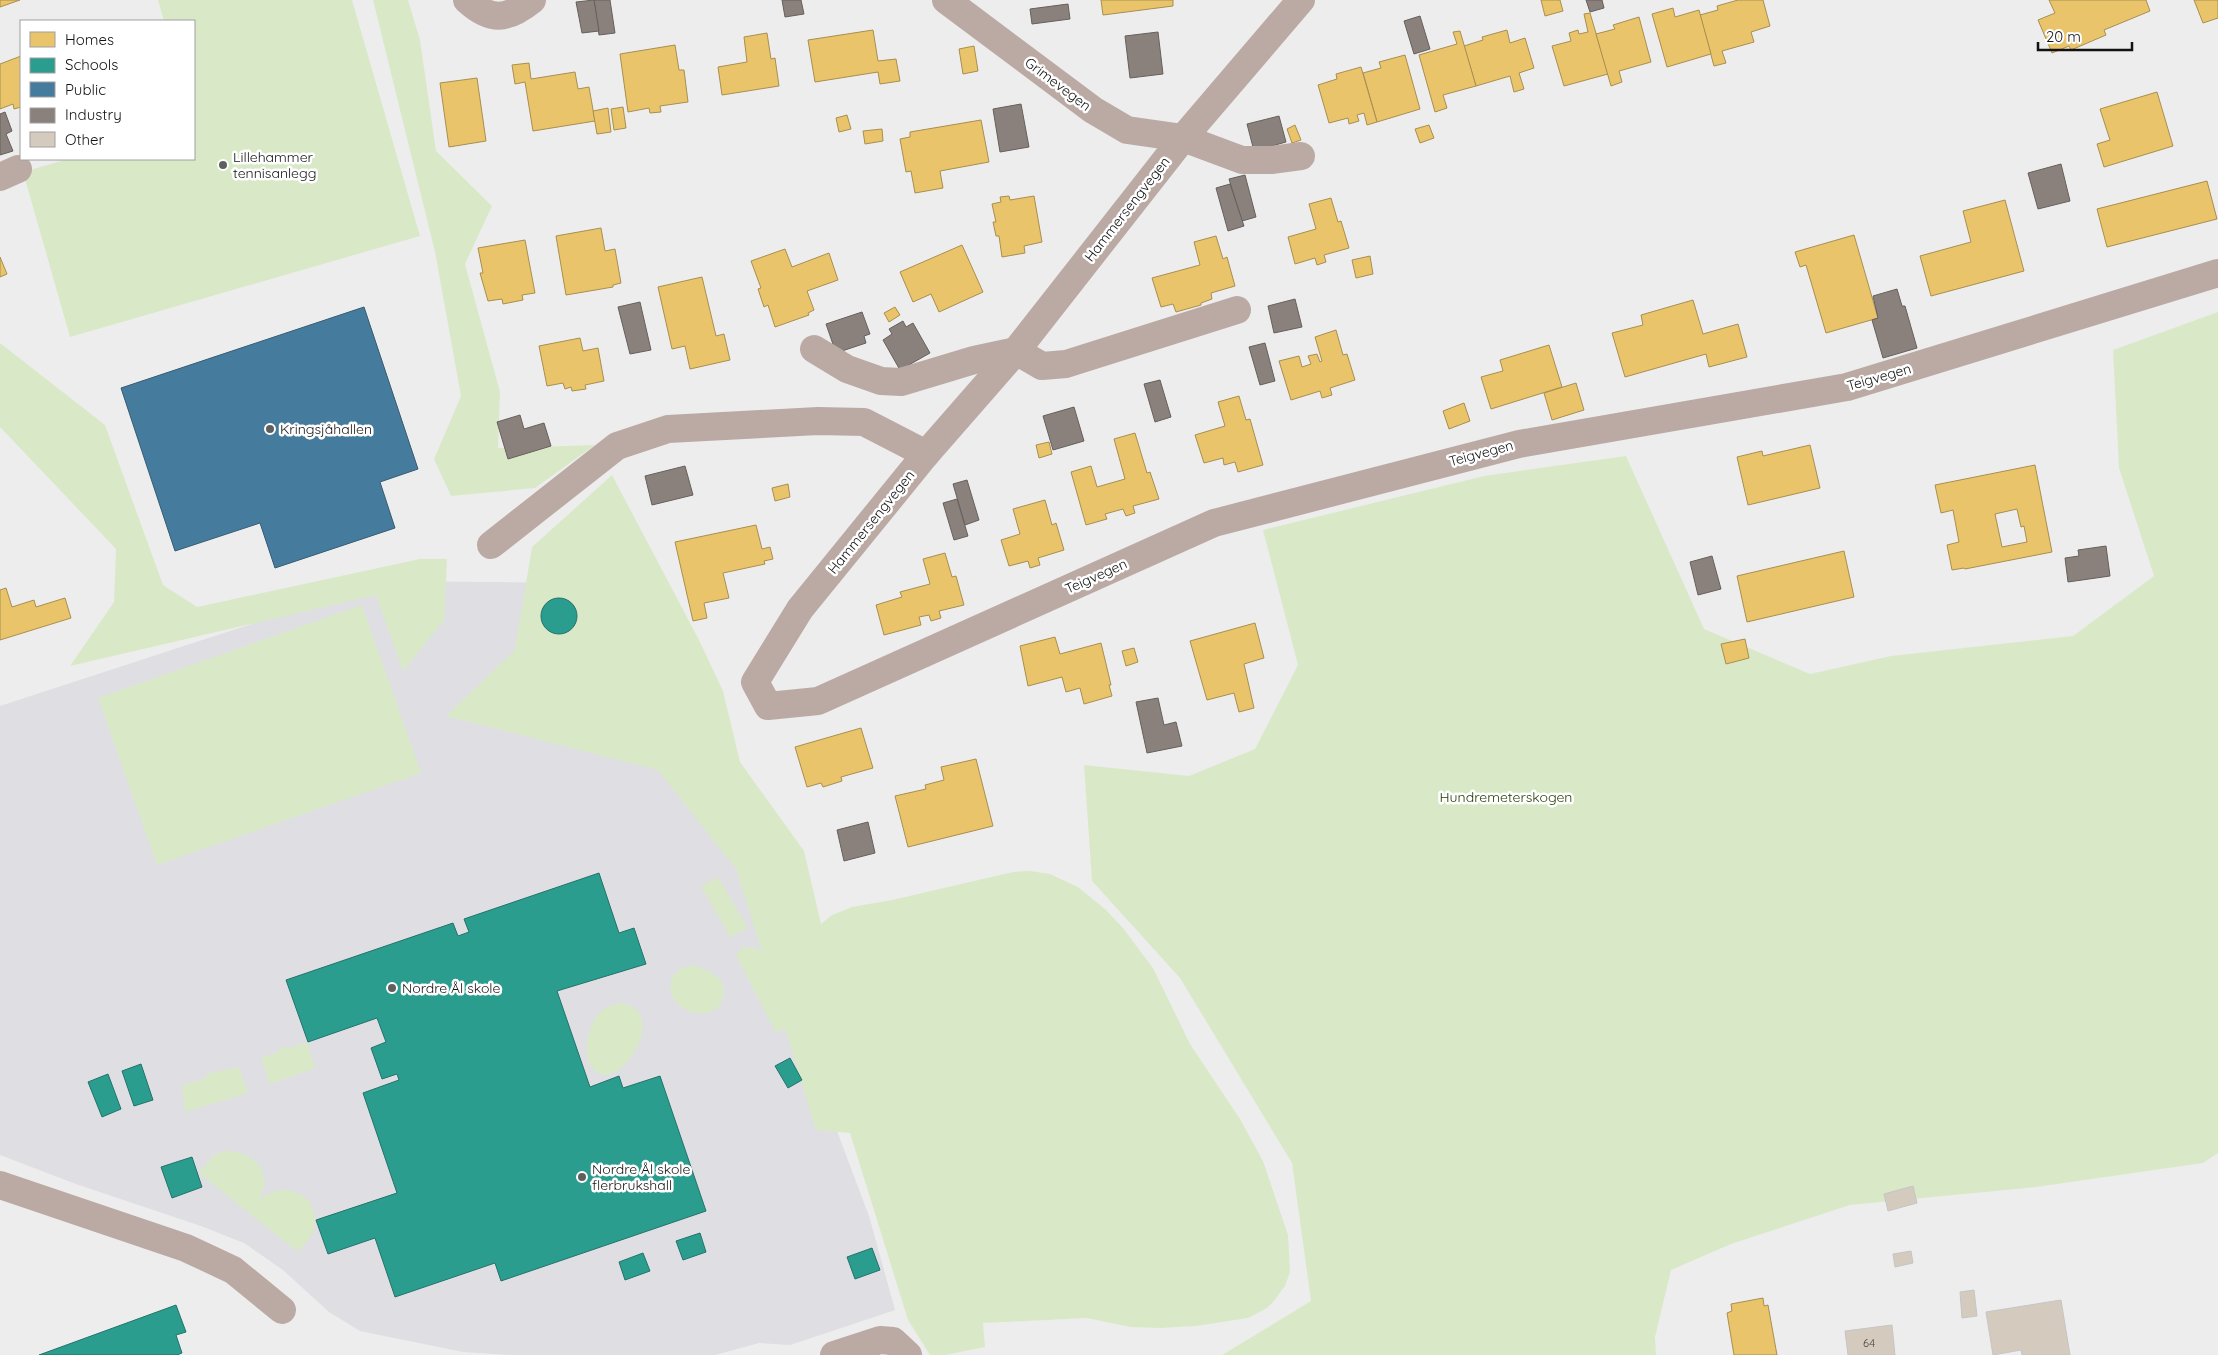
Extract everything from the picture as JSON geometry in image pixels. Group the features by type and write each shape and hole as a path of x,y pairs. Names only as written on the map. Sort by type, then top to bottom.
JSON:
{"street":[{"path":"467,0 478,10 492,16 507,16 532,0"},
{"name":"Grimevegen","path":"946,0 1093,110 1127,130 1183,138"},
{"name":"Hammersengvegen","path":"768,706 755,682 800,609 926,454 1016,350 1183,138 1300,0"},
{"path":"1183,138 1242,160 1271,160 1301,156"},
{"name":"Teigvegen","path":"768,706 818,700 1214,523 1519,444 1847,387 2218,273"},
{"path":"814,349 847,369 881,381 901,382 966,362 1016,350 1042,366 1066,364 1237,310"},
{"path":"491,545 617,446 668,429 818,421 864,422 926,454"},
{"path":"0,1185 186,1248 232,1270 282,1310"},
{"path":"834,1355 880,1340 893,1341 908,1355"}],"shaded area":[{"name":"Nordre Ål skole","path":"383,581 601,583 720,821 869,1216 895,1310 790,1345 759,1343 715,1355 511,1355 463,1352 360,1331 329,1312 283,1270 244,1243 0,1155 0,706"}],"green space":[{"name":"Lillehammer tennisanlegg","path":"158,0 352,0 420,236 70,337 23,172 65,160 195,160 195,20 164,20"},
{"path":"373,0 408,0 420,40 436,151 492,206 465,264 500,392 498,448 595,445 535,488 451,496 434,459 461,396 435,252"},
{"name":"Hundremeterskogen","path":"2218,312 2218,1153 2203,1163 2036,1187 1850,1205 1731,1244 1671,1270 1655,1337 1656,1355 1222,1355 1311,1301 1292,1163 1180,978 1092,881 1084,765 1189,776 1255,749 1298,665 1263,530 1484,476 1626,456 1704,629 1810,674 1891,656 2073,636 2154,576 2119,468 2113,350"},
{"path":"0,343 105,425 163,585 197,607 420,559 447,559 444,620 403,671 376,595 70,666 114,602 116,549 0,427"},
{"path":"612,475 698,638 723,691 740,762 804,851 821,924 832,915 852,907 892,900 1013,872 1030,871 1050,874 1078,887 1105,909 1123,928 1153,968 1190,1044 1240,1119 1263,1161 1288,1235 1290,1272 1285,1286 1267,1308 1248,1318 1196,1326 1160,1328 1130,1327 1087,1318 983,1323 985,1347 945,1355 930,1355 908,1320 850,1133 816,1130 785,1028 776,1033 736,955 742,948 754,947 762,952 736,869 658,770 446,716 515,650 532,547"},
{"path":"362,605 421,773 157,865 98,698"},
{"path":"718,877 748,928 730,937 701,886"},
{"path":"693,965 709,971 722,981 723,997 718,1007 708,1013 697,1013 686,1009 676,1002 671,991 672,977 681,968"},
{"path":"619,1003 634,1008 641,1017 642,1029 639,1043 632,1056 622,1067 612,1073 601,1074 594,1070 589,1063 587,1055 588,1036 599,1013 611,1005"},
{"path":"307,1042 315,1068 270,1084 261,1058 276,1053 283,1047 290,1048"},
{"path":"239,1067 248,1093 185,1112 182,1085 201,1080 210,1073"},
{"path":"224,1151 244,1154 259,1165 264,1181 263,1191 258,1201 278,1190 289,1190 298,1193 312,1207 315,1217 314,1229 298,1252 199,1173 214,1155"}],"building: Homes":[{"path":"0,0 20,0 0,7"},
{"path":"1101,0 1173,0 1173,6 1103,15"},
{"path":"1541,0 1560,0 1563,11 1545,16"},
{"path":"1738,0 1763,0 1770,26 1751,32 1754,42 1722,51 1726,63 1714,66 1700,15 1718,10 1717,6"},
{"path":"2049,0 2146,0 2150,11 2104,30 2106,35 2071,50 2069,46 2052,53 2038,20 2055,13"},
{"path":"2194,0 2218,0 2218,18 2203,23"},
{"path":"1673,8 1675,17 1699,10 1711,54 1667,67 1652,14"},
{"path":"1590,13 1608,74 1564,86 1552,46 1571,41 1569,33 1578,30 1579,34 1588,32 1584,14"},
{"path":"1639,17 1651,62 1619,71 1622,82 1611,86 1596,34 1615,29 1613,25"},
{"path":"873,30 878,61 896,59 900,81 880,84 878,72 815,82 808,40"},
{"path":"1507,30 1510,43 1525,38 1534,68 1519,73 1524,89 1514,92 1510,76 1476,86 1464,46 1483,40 1482,37"},
{"path":"1460,31 1476,86 1443,95 1447,108 1435,112 1419,55 1457,44 1453,32"},
{"path":"767,33 771,59 775,58 779,86 722,95 718,67 747,62 744,37"},
{"path":"675,45 679,70 684,70 688,102 660,106 661,112 650,113 649,108 628,112 620,54"},
{"path":"974,46 978,71 963,74 959,49"},
{"path":"1405,55 1420,109 1377,122 1363,73 1381,68 1379,62"},
{"path":"20,56 20,107 14,109 13,104 0,109 0,64"},
{"path":"529,63 531,79 575,72 578,89 589,87 595,121 533,131 525,82 515,84 512,65"},
{"path":"1361,67 1377,122 1367,125 1364,113 1357,115 1359,121 1349,124 1348,118 1329,123 1318,85 1337,79 1336,74"},
{"path":"477,78 486,141 449,147 440,83"},
{"path":"2157,92 2173,146 2104,167 2097,144 2110,140 2100,109"},
{"path":"623,107 626,128 614,130 611,109"},
{"path":"608,108 611,132 597,134 593,111"},
{"path":"847,115 851,129 839,132 836,118"},
{"path":"981,120 989,162 940,171 943,188 915,193 911,171 906,172 900,139 910,137 910,132"},
{"path":"1295,125 1301,140 1292,143 1287,129"},
{"path":"1429,125 1434,138 1420,143 1415,129"},
{"path":"882,129 883,141 865,144 863,131"},
{"path":"2207,181 2217,219 2107,247 2097,209"},
{"path":"1009,196 1010,200 1034,196 1042,242 1024,246 1025,253 1002,257 999,236 996,236 993,222 996,222 992,204 1001,202 1000,197"},
{"path":"1331,198 1338,222 1341,221 1349,248 1324,255 1326,262 1317,265 1315,258 1295,264 1288,237 1316,229 1309,204"},
{"path":"2005,200 2024,271 1931,296 1920,256 1971,242 1963,211"},
{"path":"601,228 605,251 615,249 621,283 613,285 613,287 566,295 556,236"},
{"path":"1854,235 1878,318 1826,333 1806,265 1800,267 1795,252"},
{"path":"1216,236 1223,259 1227,257 1235,286 1211,293 1212,299 1201,303 1201,305 1176,312 1173,304 1161,307 1152,278 1200,265 1194,242"},
{"path":"525,240 535,293 522,295 523,300 503,304 502,299 488,301 480,273 483,273 478,248"},
{"path":"962,245 983,292 939,312 931,294 913,302 900,272"},
{"path":"785,249 792,267 829,253 838,280 807,291 814,310 808,313 809,315 775,327 768,305 764,307 758,289 761,288 751,261"},
{"path":"1370,256 1373,274 1356,278 1352,260"},
{"path":"0,257 7,274 0,277"},
{"path":"702,277 716,336 724,334 730,360 690,369 685,346 672,349 658,287"},
{"path":"1693,300 1703,334 1738,324 1747,357 1709,367 1706,354 1625,377 1612,333 1643,325 1641,315"},
{"path":"895,307 900,315 889,322 884,313"},
{"path":"1336,330 1343,355 1347,354 1355,380 1330,388 1332,395 1322,398 1320,391 1291,400 1279,361 1299,356 1302,367 1311,364 1308,356 1317,354 1320,362 1322,361 1315,337"},
{"path":"580,338 583,351 598,348 604,381 585,385 586,389 572,391 571,387 565,389 563,383 547,386 539,346"},
{"path":"1549,345 1562,387 1491,409 1481,377 1503,371 1500,360"},
{"path":"1576,383 1584,410 1552,420 1544,393"},
{"path":"1239,396 1246,420 1250,419 1263,465 1238,472 1235,462 1224,465 1223,458 1204,463 1195,435 1225,426 1218,402"},
{"path":"1464,403 1470,421 1449,429 1443,411"},
{"path":"1135,433 1147,473 1150,472 1159,499 1133,506 1135,513 1126,516 1123,509 1105,514 1107,519 1086,525 1071,472 1091,466 1097,487 1125,479 1114,439"},
{"path":"1049,442 1052,454 1039,458 1036,445"},
{"path":"1810,445 1820,488 1748,505 1737,457 1762,451 1763,456"},
{"path":"2035,465 2052,552 1952,570 1947,545 1959,542 1953,510 1941,513 1935,485","holes":["2017,509 2021,527 2024,526 2027,542 2002,547 1995,514"]},
{"path":"788,484 790,497 775,501 772,488"},
{"path":"1045,500 1052,525 1056,523 1064,550 1038,558 1040,565 1030,568 1028,561 1009,566 1001,540 1020,534 1013,509"},
{"path":"756,525 762,549 770,547 773,559 764,561 765,564 723,573 729,598 704,603 707,618 693,621 675,542"},
{"path":"1844,551 1854,597 1747,622 1737,576"},
{"path":"945,553 952,577 956,576 964,605 939,611 941,618 931,621 929,615 919,617 921,625 884,635 876,605 902,597 900,592 930,584 923,559"},
{"path":"6,588 12,607 34,600 36,607 65,598 71,618 0,640 0,590"},
{"path":"1255,623 1264,658 1244,664 1254,708 1239,712 1234,693 1207,700 1190,641"},
{"path":"1055,637 1060,654 1101,643 1112,696 1084,704 1080,688 1066,692 1062,677 1028,686 1020,646"},
{"path":"1745,639 1749,658 1726,664 1721,644"},
{"path":"1134,648 1138,662 1126,666 1122,651"},
{"path":"861,728 873,768 841,777 842,781 823,787 821,783 807,787 795,747"},
{"path":"976,759 993,826 908,847 895,796 926,789 925,785 944,780 941,767"},
{"path":"1763,1298 1764,1306 1768,1305 1777,1355 1734,1355 1727,1313 1732,1311 1731,1304"}],"building: Schools":[{"path":"559,598 566,599 572,603 576,609 576,623 572,629 566,633 559,634 552,633 546,629 542,623 541,616 542,609 546,603 552,599"},
{"path":"599,873 619,933 634,928 646,964 557,991 590,1087 619,1076 623,1088 660,1076 706,1211 501,1281 495,1263 395,1297 375,1238 328,1254 316,1220 397,1193 363,1093 399,1080 397,1074 382,1079 371,1048 386,1042 377,1018 308,1042 286,980 453,923 458,936 469,932 464,919"},
{"path":"790,1058 802,1080 788,1088 775,1066"},
{"path":"141,1064 153,1100 134,1106 122,1071"},
{"path":"108,1074 121,1109 102,1117 88,1082"},
{"path":"192,1157 202,1187 172,1198 161,1167"},
{"path":"700,1233 706,1252 683,1260 676,1241"},
{"path":"872,1248 880,1270 855,1279 847,1257"},
{"path":"643,1253 650,1271 625,1280 619,1262"},
{"path":"176,1305 186,1332 176,1335 182,1353 177,1355 39,1355"}],"building: Public":[{"name":"Kringsjåhallen","path":"364,307 418,469 380,482 395,528 275,568 260,523 175,551 121,388"}],"building: Industry":[{"path":"594,0 610,0 615,33 599,35"},
{"path":"594,0 599,31 582,33 576,2"},
{"path":"782,0 801,0 804,14 785,17"},
{"path":"1586,0 1602,0 1604,8 1590,12"},
{"path":"1068,4 1070,19 1032,24 1030,9"},
{"path":"1420,16 1430,49 1414,54 1404,21"},
{"path":"1158,32 1163,74 1130,78 1125,36"},
{"path":"1021,104 1029,147 1000,152 993,109"},
{"path":"5,112 12,131 6,134 13,151 0,155 0,114"},
{"path":"1279,116 1286,142 1254,151 1247,124"},
{"path":"2061,164 2070,201 2038,209 2028,173"},
{"path":"1245,175 1256,217 1242,221 1229,179"},
{"path":"1230,184 1244,226 1228,231 1216,188"},
{"path":"1897,289 1902,306 1905,306 1917,348 1883,358 1872,320 1878,318 1873,296"},
{"path":"1295,299 1302,327 1274,333 1268,306"},
{"path":"640,302 651,350 630,354 618,307"},
{"path":"862,312 870,334 864,336 866,343 836,353 826,324"},
{"path":"903,321 906,327 913,323 930,353 900,370 883,340 892,334 889,329"},
{"path":"1265,343 1275,381 1260,385 1249,347"},
{"path":"1160,380 1171,417 1155,422 1144,384"},
{"path":"1074,407 1084,441 1053,450 1043,416"},
{"path":"520,415 524,429 544,423 551,446 508,459 497,422"},
{"path":"685,466 693,495 652,505 645,476"},
{"path":"967,480 979,520 965,525 953,484"},
{"path":"957,499 968,536 954,540 943,503"},
{"path":"2106,546 2110,576 2068,582 2065,558 2079,556 2078,550"},
{"path":"1712,556 1721,589 1698,595 1690,562"},
{"path":"1158,698 1164,725 1176,722 1182,746 1147,753 1136,702"},
{"path":"868,822 875,853 844,861 837,830"}],"building: Other":[{"path":"1913,1186 1917,1203 1888,1211 1884,1194"},
{"path":"1911,1251 1913,1263 1895,1267 1893,1254"},
{"path":"1974,1290 1977,1316 1962,1318 1960,1292"},
{"path":"2061,1300 2070,1355 2022,1355 2021,1350 1993,1355 1986,1312"},
{"path":"1892,1325 1895,1355 1848,1355 1845,1331"}],"place":[{"name":"Lillehammer tennisanlegg","path":"223,165"},
{"name":"Kringsjåhallen","path":"270,429"},
{"name":"Nordre Ål skole","path":"392,988"},
{"name":"Nordre Ål skole flerbrukshall","path":"582,1177"}]}
